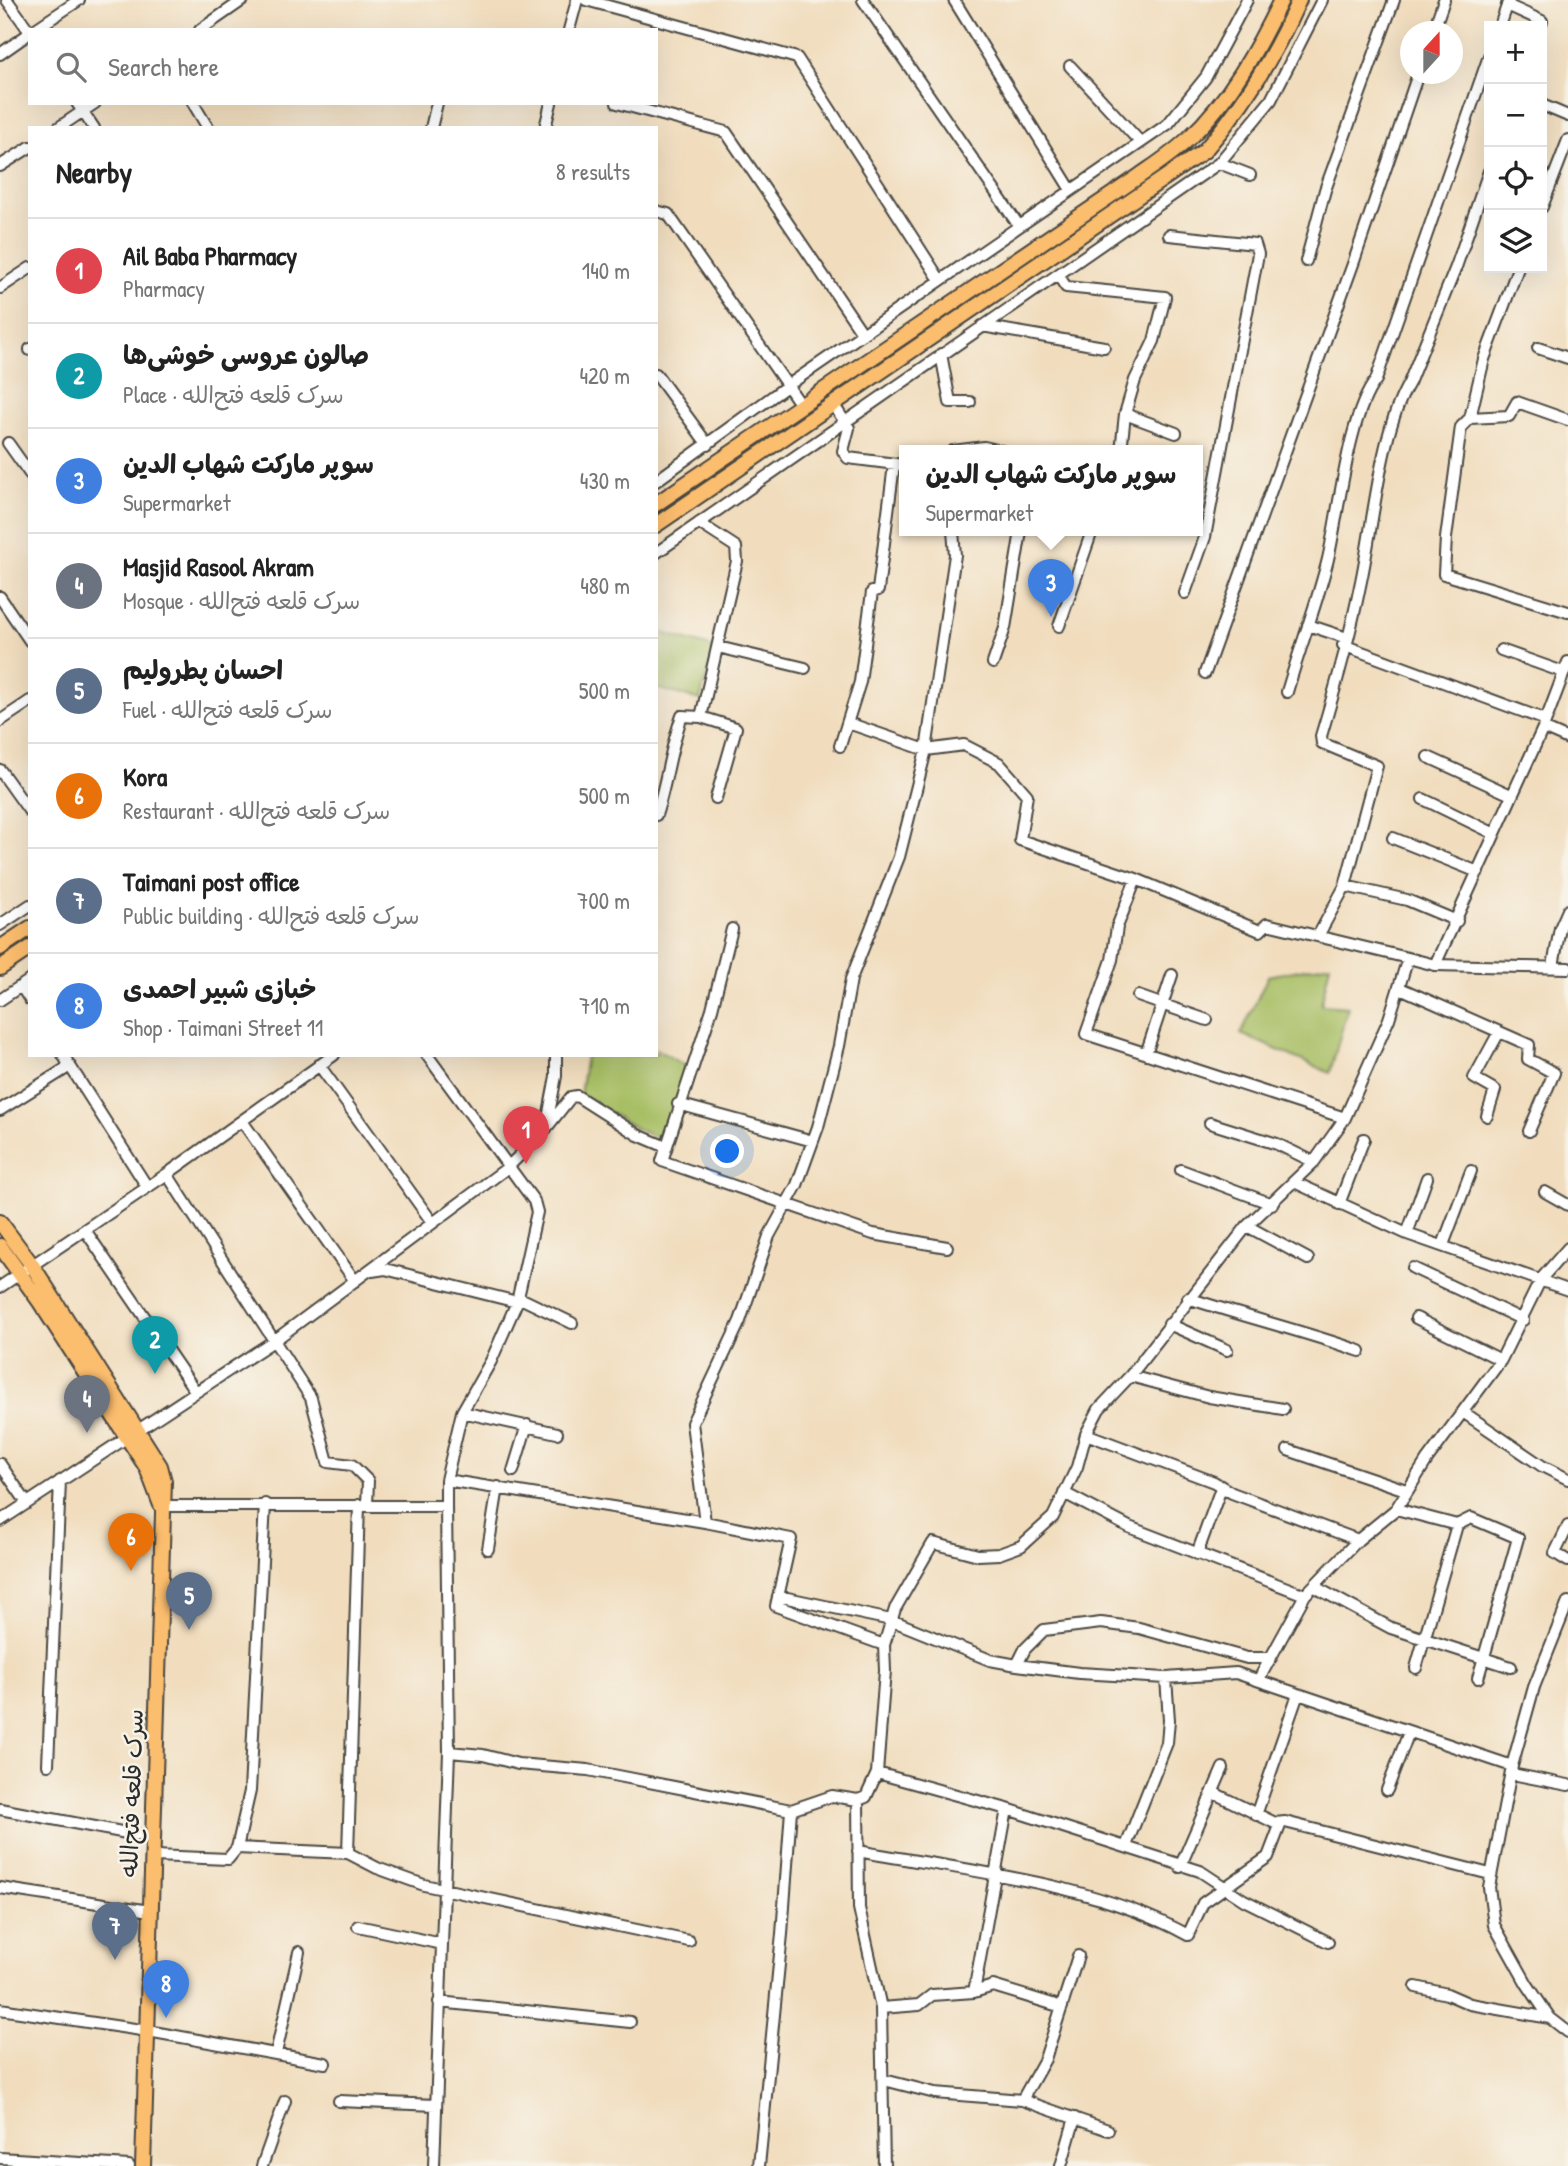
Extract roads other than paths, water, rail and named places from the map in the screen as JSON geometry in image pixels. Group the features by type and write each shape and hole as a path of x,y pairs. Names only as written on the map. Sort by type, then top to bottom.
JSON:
{"main road":[{"path":"658,503 1138,177 1189,139 1222,100 1266,32 1281,0"},
{"path":"658,523 1204,151 1236,114 1278,49 1299,0"},
{"path":"0,948 28,929"},
{"path":"0,968 28,949"},
{"name":"سرک قلعه فتح‌الله","path":"0,1222 32,1265 131,1433"},
{"name":"سرک قلعه فتح‌الله","path":"0,1246 131,1433 160,1466 164,1480 143,2166"}],"street":[{"path":"7,0 29,28"},
{"path":"36,28 79,0"},
{"path":"203,28 243,0"},
{"path":"570,28 577,0"},
{"path":"586,0 797,58 940,280"},
{"path":"863,0 1020,226"},
{"path":"954,0 1071,190"},
{"path":"658,480 787,386 1168,124 1206,77 1247,0"},
{"path":"658,552 1219,163 1271,100 1322,0"},
{"path":"1306,261 1325,190 1394,0"},
{"path":"1437,21 1444,0"},
{"path":"1502,21 1508,2 1542,21"},
{"path":"0,54 28,33"},
{"path":"1070,66 1140,142"},
{"path":"1287,692 1328,558 1357,424 1368,390 1376,380 1484,70"},
{"path":"1205,673 1353,264 1415,84"},
{"path":"194,105 207,126"},
{"path":"431,126 437,105"},
{"path":"545,126 551,105"},
{"path":"625,105 726,132 863,334"},
{"path":"1547,107 1568,116"},
{"path":"60,126 80,108 93,126"},
{"path":"1547,194 1568,141"},
{"path":"0,166 28,148"},
{"path":"1219,163 1250,175"},
{"path":"1318,936 1345,886 1377,766 1322,743 1399,398 1409,383 1456,267 1484,186"},
{"path":"658,212 668,214 801,405"},
{"path":"1169,235 1255,244 1258,254 1205,537 1185,593"},
{"path":"0,288 28,269"},
{"path":"1516,273 1484,359 1470,418 1461,427 1444,574 1568,612"},
{"path":"1058,275 1066,286 1165,297 1154,341 1135,380 1125,414 1122,445"},
{"path":"982,326 1104,347"},
{"path":"1538,348 1568,358"},
{"path":"941,354 950,402 970,402"},
{"path":"658,377 708,445"},
{"path":"1470,418 1509,416 1517,402 1568,420"},
{"path":"832,404 849,428 843,451 848,458 899,465 878,590 872,592 860,682 840,746"},
{"path":"1125,414 1176,433"},
{"path":"8,443 28,471"},
{"path":"699,523 736,547 737,561 701,717"},
{"path":"705,1522 692,1423 740,1321 769,1236 797,1185 813,1141 839,1046 851,979 899,857 926,750 955,555 953,536"},
{"path":"993,663 1005,628 1020,536"},
{"path":"1059,626 1090,536"},
{"path":"0,597 28,638"},
{"path":"1308,625 1545,724 1568,739"},
{"path":"718,647 805,668"},
{"path":"1435,965 1545,724 1566,667 1502,650"},
{"path":"0,721 28,702"},
{"path":"658,809 669,774 672,744 682,716 701,717 736,728 716,798"},
{"path":"848,723 926,750 964,745 1007,771 1027,795 1020,840 1136,879 1260,931 1266,923 1435,965 1568,968"},
{"path":"1428,757 1511,795"},
{"path":"0,770 28,809"},
{"path":"1423,799 1493,834"},
{"path":"1393,838 1478,872"},
{"path":"1136,879 1117,926 1112,960 1085,1031 1088,1035 1345,1118"},
{"path":"1345,886 1406,900 1457,920"},
{"path":"0,925 28,906"},
{"path":"1553,966 1568,910"},
{"path":"732,929 712,1009 664,1146 662,1161 785,1206 873,1234 947,1247"},
{"path":"449,1752 483,1755 518,1764 589,1770 791,1810 832,1796 858,1800 866,1797 877,1773 885,1671 884,1645 891,1620 933,1543 978,1555 999,1554 1021,1546 1054,1517 1077,1467 1086,1434 1100,1409 1130,1376 1188,1298 1247,1226 1314,1162 1345,1118 1389,1019 1408,958"},
{"path":"1146,1054 1172,975"},
{"path":"0,1000 26,983"},
{"path":"1400,988 1498,1034 1529,1045 1528,1059 1554,1073 1529,1131"},
{"path":"1138,996 1206,1020"},
{"path":"1487,1116 1496,1090 1474,1078 1498,1034"},
{"path":"64,1057 146,1185"},
{"path":"0,1287 146,1185 167,1174 331,1057"},
{"path":"428,1057 507,1168 534,1200 537,1212 518,1300 491,1361 462,1412 446,1480 449,1752 434,2166"},
{"path":"545,1129 556,1076 556,1057"},
{"path":"320,1065 432,1223"},
{"path":"0,1110 70,1066"},
{"path":"0,1521 275,1339 370,1271 507,1168 573,1096 638,1135 664,1146"},
{"path":"678,1104 813,1141"},
{"path":"242,1121 355,1281"},
{"path":"1210,1123 1277,1144 1314,1162"},
{"path":"1339,1204 1364,1139"},
{"path":"1181,1170 1272,1204"},
{"path":"1443,1245 1471,1171"},
{"path":"167,1174 311,1398 328,1462 352,1465 368,1481 363,1505 348,1853"},
{"path":"1407,1234 1427,1178"},
{"path":"1294,1182 1407,1234 1568,1290"},
{"path":"1545,1192 1568,1205"},
{"path":"1247,1226 1308,1259"},
{"path":"85,1230 196,1392"},
{"path":"1259,1679 1305,1595 1358,1539 1395,1509 1501,1360 1542,1279 1568,1248"},
{"path":"1413,1268 1523,1320"},
{"path":"370,1271 385,1269 518,1300 572,1323"},
{"path":"1188,1298 1232,1313 1292,1327 1360,1351"},
{"path":"1416,1318 1501,1360"},
{"path":"1168,1324 1227,1350"},
{"path":"1130,1376 1209,1397 1283,1409"},
{"path":"462,1412 557,1433"},
{"path":"1463,1412 1542,1466 1568,1479"},
{"path":"513,1471 527,1425"},
{"path":"1086,1434 1358,1539"},
{"path":"1288,1450 1406,1490"},
{"path":"0,1464 27,1503"},
{"path":"48,1765 60,1480"},
{"path":"446,1480 705,1522 791,1539 778,1596 778,1608 884,1645"},
{"path":"488,1549 498,1487"},
{"path":"1197,1554 1221,1488"},
{"path":"1064,1493 1129,1527 1305,1595"},
{"path":"154,1856 228,1859 237,1848 250,1791 265,1504"},
{"path":"162,1506 446,1506"},
{"path":"1395,1509 1457,1525 1471,1518 1518,1538 1478,1678"},
{"path":"1416,1668 1457,1525"},
{"path":"1568,1526 1555,1553 1568,1561"},
{"path":"1315,1587 1391,1628 1511,1667"},
{"path":"778,1596 891,1620 990,1660 1017,1665 1079,1673 1166,1678 1220,1671 1259,1679 1512,1770 1568,1785"},
{"path":"1568,1601 1534,1687 1512,1770 1490,1874 1494,1925 1527,1984 1550,2018 1568,2032"},
{"path":"1017,1665 1025,1649 1044,1630 1101,1623 1139,1628 1247,1658 1271,1658"},
{"path":"1126,1846 1167,1743 1170,1720 1166,1678"},
{"path":"1255,1815 1298,1694"},
{"path":"1387,1790 1409,1732"},
{"path":"1180,1867 1223,1768"},
{"path":"877,1773 1007,1808 1126,1846 1180,1867 1200,1871 1256,1907 1328,1942"},
{"path":"1214,1793 1255,1815 1281,1823 1490,1874"},
{"path":"858,1800 859,1909 881,2008 884,2166"},
{"path":"974,1992 1007,1808"},
{"path":"0,1809 153,1838"},
{"path":"759,2166 782,1934 791,1810"},
{"path":"858,1851 993,1875 1107,1900 1153,1916 1188,1935 1203,1903 1215,1892 1228,1888 1270,1854 1281,1823"},
{"path":"237,1848 348,1853 400,1877 689,1941"},
{"path":"0,1888 150,1912"},
{"path":"358,1926 442,1944"},
{"path":"276,2053 299,1952"},
{"path":"1022,2100 1045,2059 1078,1956"},
{"path":"881,2008 919,2005 932,1995 974,1992 993,1986 1062,2007"},
{"path":"1416,1987 1483,2007 1550,2018"},
{"path":"439,2002 630,2022"},
{"path":"0,2010 148,2031 325,2063"},
{"path":"884,2080 935,2093 1022,2100 1108,2130"},
{"path":"262,2166 285,2101"},
{"path":"339,2101 436,2105"},
{"path":"1061,2166 1075,2118"},
{"path":"0,2158 129,2166"}],"place":[{"name":"سوپر مارکت شهاب الدین","path":"1051,617"},
{"name":"Ail Baba Pharmacy","path":"526,1164"},
{"name":"صالون عروسی خوشی‌ها","path":"155,1374"},
{"name":"Masjid Rasool Akram","path":"87,1433"},
{"name":"Kora","path":"131,1571"},
{"name":"احسان پطرولیم","path":"189,1630"},
{"name":"Taimani post office","path":"115,1960"},
{"name":"خبازی شبیر احمدی","path":"166,2018"}]}
